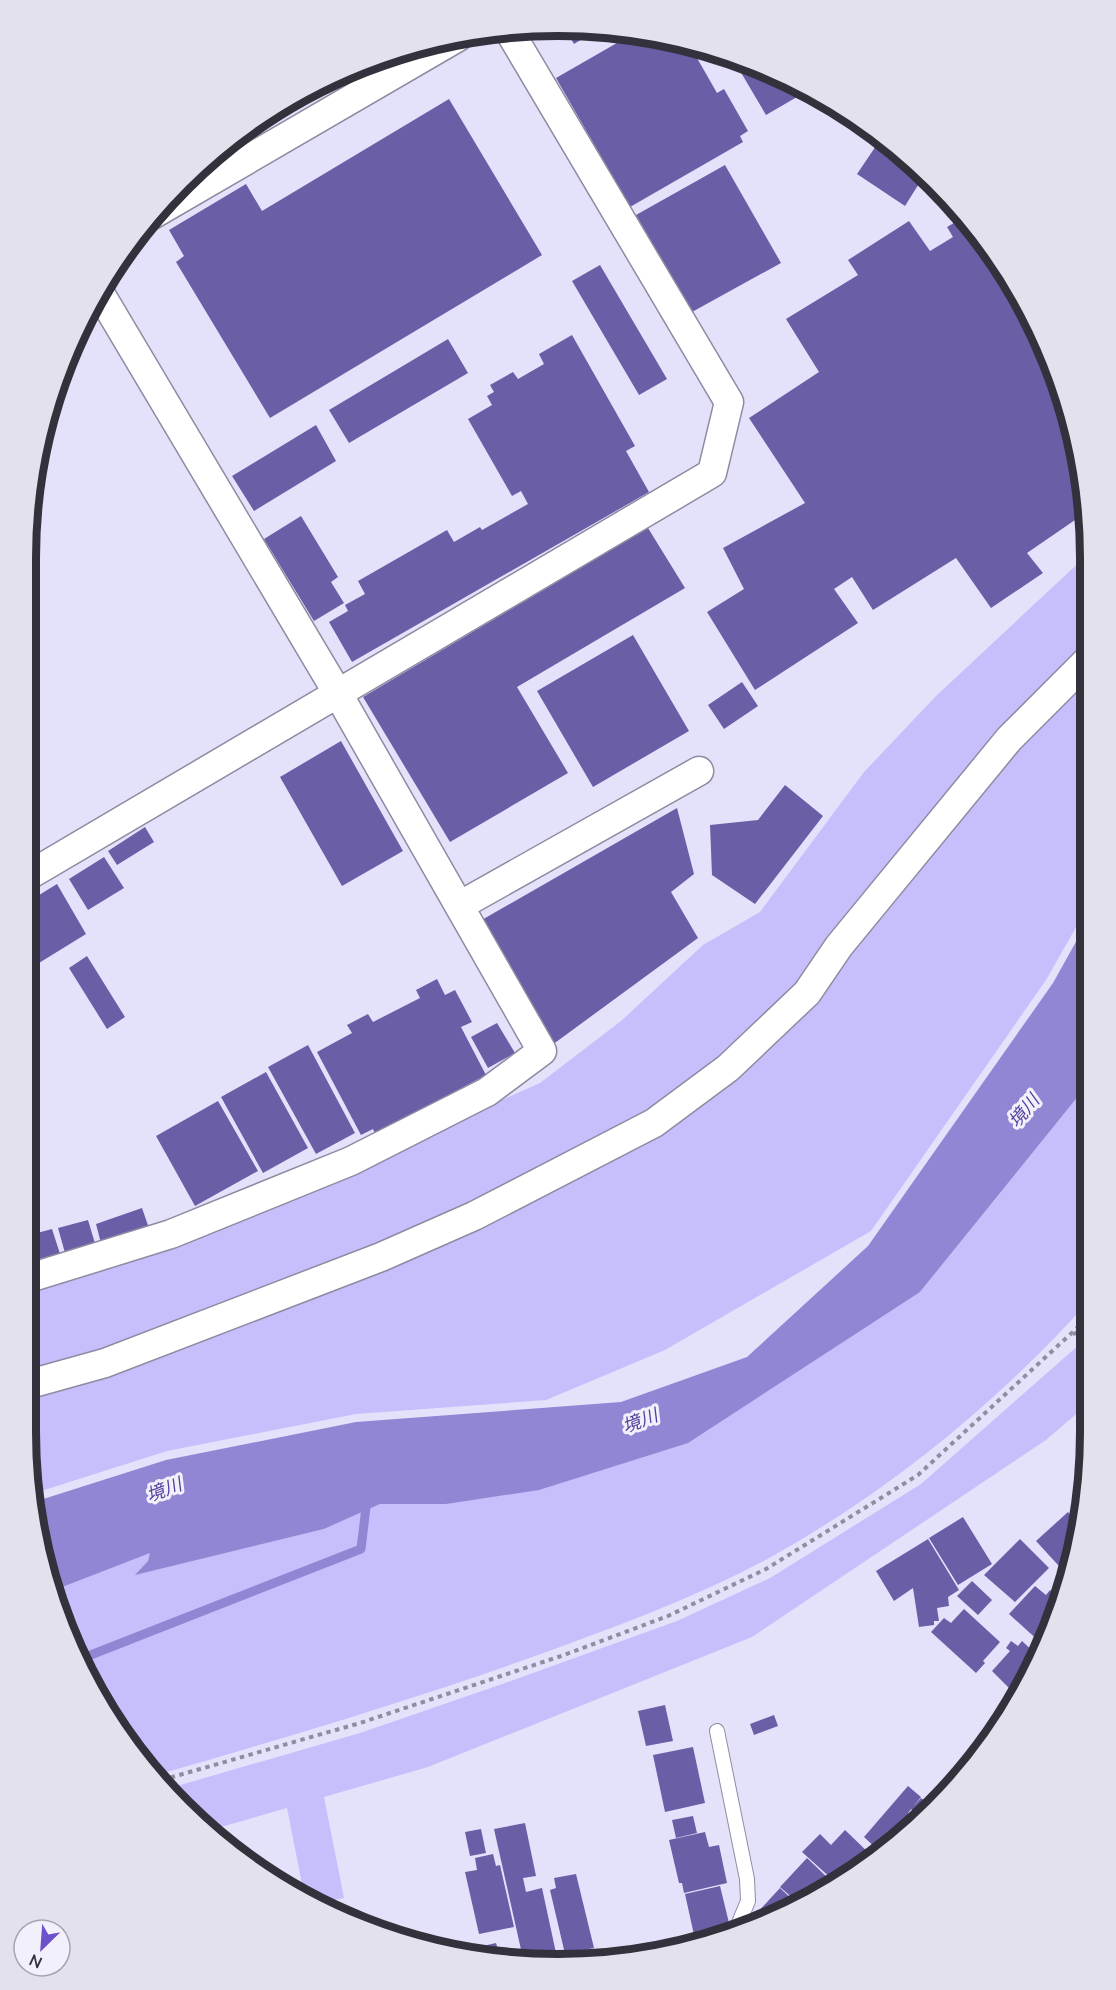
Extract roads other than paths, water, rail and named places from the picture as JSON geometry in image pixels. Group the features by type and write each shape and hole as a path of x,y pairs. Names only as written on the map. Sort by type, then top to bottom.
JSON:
{"street":[{"path":"36,871 337,692 712,474 729,402 513,38"},
{"path":"180,199 436,51"},
{"path":"36,1276 171,1234 351,1161 487,1092 542,1051 337,692 104,300"},
{"path":"36,1382 105,1363 381,1257 474,1216 654,1123 728,1068 807,993 839,946 1009,739 1080,668"},
{"path":"459,906 699,771"}],"lane":[{"path":"717,1731 747,1879 748,1901 743,1920"}],"water":[{"name":"境川","path":"1080,935 1080,1094 920,1292 688,1443 539,1490 446,1504 380,1504 324,1529 135,1575 148,1561 150,1553 60,1588 46,1534 40,1500 166,1460 356,1422 621,1402 747,1357 868,1246 1053,983"}],"waterway":[{"path":"87,1656 361,1549 367,1499"}]}
